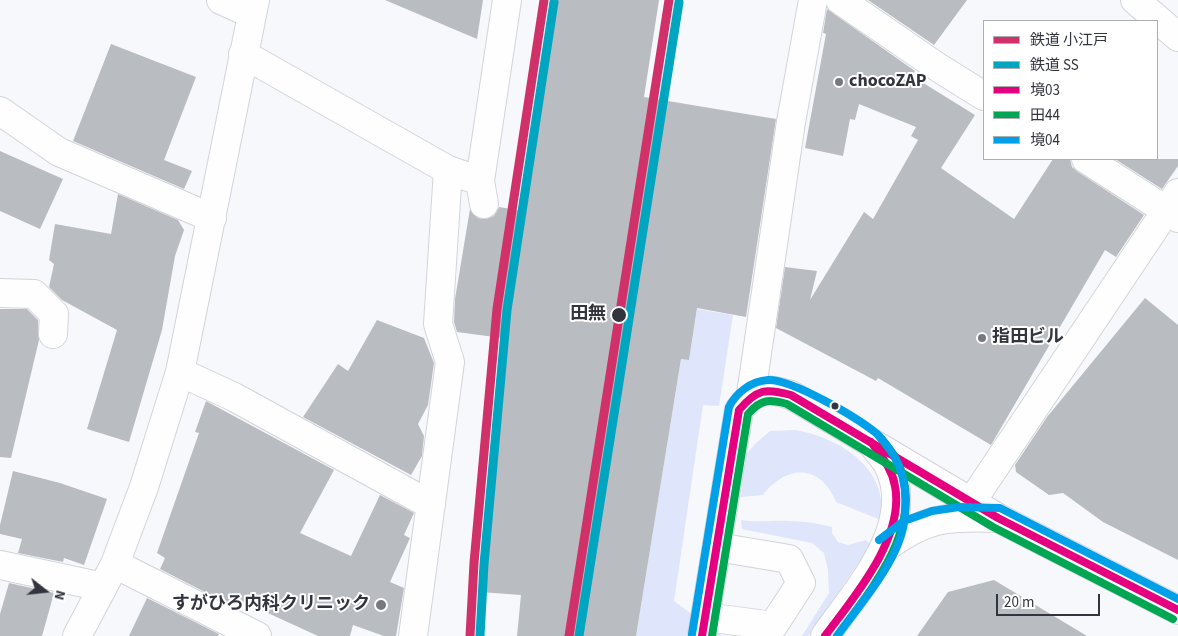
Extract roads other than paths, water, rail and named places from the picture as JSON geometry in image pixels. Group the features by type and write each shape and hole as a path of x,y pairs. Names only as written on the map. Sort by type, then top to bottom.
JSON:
{"street":[{"path":"77,636 109,576 144,487 180,372 253,7 221,0"},
{"path":"243,54 448,170 482,192 507,0"},
{"path":"752,394 786,91 813,0"},
{"path":"840,0 939,68 983,95"},
{"path":"1135,0 1178,36"},
{"path":"0,111 58,152 212,218"},
{"path":"972,501 1174,206 1088,160"},
{"path":"413,636 450,362 438,324 448,170"},
{"path":"0,293 34,294 54,314 53,334"},
{"path":"180,372 234,397 431,505"},
{"path":"717,547 789,559 801,583 773,626 704,626 738,410 752,394 770,389 791,395 998,518 1174,600"},
{"path":"825,636 885,548 894,525 895,502 893,480 887,464 871,442"},
{"path":"885,548 909,530 934,521 960,517 998,518"},
{"path":"0,565 109,576 257,636"}],"rail line":[{"name":"小江戸","path":"470,636 474,563 497,309 544,0"},
{"name":"小江戸","path":"569,636 669,0"},
{"name":"SS","path":"480,636 484,564 507,310 554,2"},
{"name":"SS","path":"579,636 679,2"}],"place":[{"name":"chocoZAP","path":"839,82"},
{"name":"田無","path":"619,315"},
{"name":"指田ビル","path":"982,338"},
{"name":"すがひろ内科クリニック","path":"381,605"}]}
